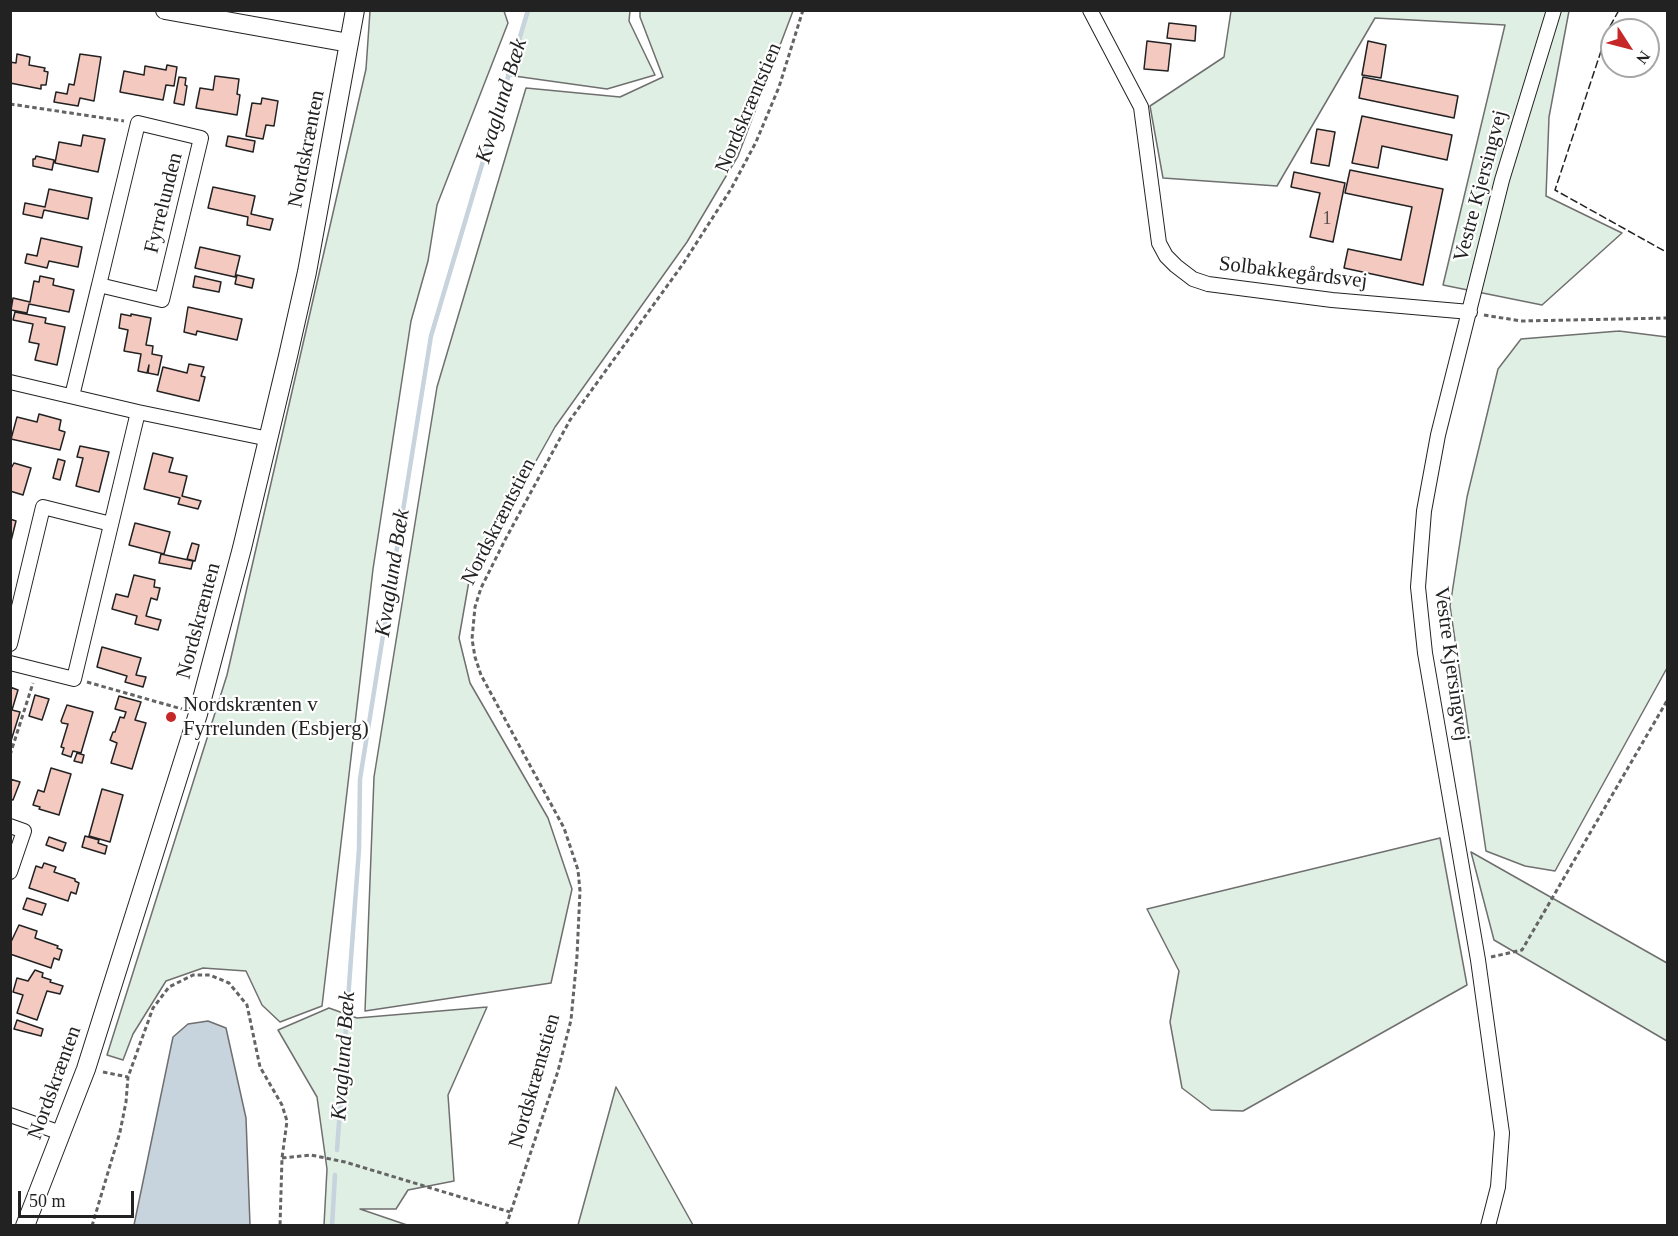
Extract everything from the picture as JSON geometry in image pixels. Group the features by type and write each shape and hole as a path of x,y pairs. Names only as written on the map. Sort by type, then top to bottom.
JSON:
{"street":[{"path":"165,10 349,43"},
{"name":"Nordskrænten","path":"25,1226 86,1069 198,714 269,439 307,272 355,10"},
{"name":"Solbakkegårdsvej","path":"1090,10 1141,107 1159,243 1166,256 1176,266 1193,279 1208,284 1332,300 1470,312"},
{"name":"Vestre Kjersingvej","path":"1488,1226 1498,1187 1502,1133 1478,960 1425,653 1418,587 1424,511 1438,435 1502,180 1554,10"},
{"name":"Fyrrelunden","path":"72,396 138,123 201,138 162,300 99,285"},
{"path":"10,382 269,439"},
{"path":"10,663 74,679 138,412"},
{"path":"10,644 43,507 111,524"},
{"path":"10,826 24,831 10,872"},
{"path":"10,1115 61,1133"}],"path":[{"name":"Nordskræntstien","path":"506,1226 558,1071 571,1020 580,891 578,870 564,828 481,675 472,639 475,607 481,588 515,520 570,420 683,264 731,189 756,142 779,87 803,10"},
{"path":"10,104 138,123"},
{"path":"1470,312 1521,321 1668,318"},
{"path":"10,755 37,670"},
{"path":"74,679 110,687 198,714"},
{"path":"1478,960 1522,950 1668,699"},
{"path":"92,1226 120,1132 128,1077 153,1008 169,987 193,975 210,975 229,983 247,1005 260,1067 282,1105 286,1121 282,1158 280,1226"},
{"path":"86,1069 128,1077"},
{"path":"282,1158 311,1155 345,1162 510,1212"}],"green space":[{"path":"370,11 504,11 508,23 437,205 428,261 411,321 373,569 322,1006 280,1022 262,1005 246,971 203,968 166,981 133,1034 123,1060 107,1055 227,675 366,69"},
{"path":"529,11 630,11 629,21 655,75 607,89 507,75"},
{"path":"640,11 793,11 738,156 687,242 555,427 469,581 459,638 470,683 548,818 572,889 551,983 365,1011 374,777 437,387 526,88 620,97 663,77 640,17"},
{"path":"1231,11 1569,11 1549,117 1546,196 1622,233 1542,305 1443,285 1505,25 1375,18 1277,186 1163,178 1150,106 1224,57"},
{"path":"1619,331 1667,337 1667,668 1555,871 1525,866 1486,851 1450,606 1467,497 1498,369 1521,339"},
{"path":"1440,838 1467,985 1243,1111 1211,1110 1182,1088 1170,1022 1179,971 1147,909"},
{"path":"1471,852 1667,963 1667,1041 1494,940"},
{"path":"487,1007 448,1095 454,1181 408,1190 396,1209 360,1209 407,1225 324,1225 327,1169 317,1097 278,1030 329,1008 357,1018"},
{"path":"616,1087 693,1225 578,1225"}],"shaded area":[{"path":"208,1021 226,1028 246,1118 250,1225 134,1225 173,1037 188,1024"}],"building":[{"path":"1169,23 1196,26 1195,41 1167,38"},
{"path":"1147,41 1171,44 1168,71 1144,69"},
{"path":"1368,41 1386,45 1381,78 1362,75"},
{"path":"17,54 30,57 29,65 45,68 44,71 48,72 46,85 41,85 41,89 10,83 10,62 16,63"},
{"path":"80,54 101,57 94,101 80,98 78,106 54,102 56,92 67,94 69,84 74,85"},
{"path":"167,65 177,67 174,86 166,85 163,100 120,92 124,71 144,75 145,66 166,70"},
{"path":"215,76 239,79 237,94 240,95 237,115 196,108 200,88 213,90"},
{"path":"179,77 186,78 184,105 174,103"},
{"path":"1363,77 1458,96 1454,118 1359,98"},
{"path":"262,98 278,101 274,126 266,125 263,139 246,136 252,103 261,104"},
{"path":"1362,116 1452,135 1447,160 1382,146 1378,168 1352,163"},
{"path":"1317,129 1335,132 1329,166 1311,163"},
{"path":"83,135 105,139 98,172 55,163 59,142 81,146"},
{"path":"228,136 255,141 253,152 226,146"},
{"path":"36,156 54,160 52,170 33,166 33,159"},
{"path":"1350,170 1443,189 1423,285 1344,268 1348,249 1401,260 1412,207 1345,193"},
{"path":"1294,172 1345,183 1333,242 1310,237 1320,193 1291,187"},
{"path":"213,187 255,196 251,214 273,219 270,230 247,225 248,217 208,208"},
{"path":"49,189 92,198 88,219 44,210 42,218 23,214 25,203 45,207"},
{"path":"41,238 82,247 78,267 49,261 47,268 25,263 27,254 37,256"},
{"path":"200,247 240,256 235,277 195,268"},
{"path":"237,275 254,279 252,288 235,284"},
{"path":"40,276 54,279 53,285 74,290 69,312 29,304 27,313 11,310 13,298 30,302 34,281 39,282"},
{"path":"195,276 221,282 219,292 193,287"},
{"path":"188,307 242,319 237,340 197,331 196,335 184,332"},
{"path":"15,312 46,318 45,323 65,327 57,365 35,360 39,344 29,342 33,324 13,320"},
{"path":"121,314 151,318 146,345 153,346 152,354 162,356 158,375 148,373 149,365 147,373 138,371 141,354 124,351 128,330 119,328"},
{"path":"189,364 204,367 201,376 205,377 199,401 157,391 163,367 187,373"},
{"path":"39,414 61,420 59,430 65,432 60,450 11,439 17,417 37,422"},
{"path":"80,446 109,452 99,492 76,486 83,458 77,457"},
{"path":"153,453 173,458 169,472 187,476 182,496 201,501 198,509 178,504 180,498 144,489"},
{"path":"58,459 65,461 60,480 53,478"},
{"path":"14,463 31,468 23,495 10,491 10,470"},
{"path":"10,519 16,521 11,541 10,541"},
{"path":"135,523 170,532 164,554 129,545"},
{"path":"192,543 199,545 195,561 187,559"},
{"path":"161,554 193,561 191,569 159,563"},
{"path":"134,575 155,580 154,587 160,588 157,600 151,598 146,616 161,620 158,630 135,624 137,616 112,609 116,594 128,597"},
{"path":"102,647 141,658 136,675 146,677 143,687 125,682 127,676 97,667"},
{"path":"10,687 18,690 12,710 20,712 10,744"},
{"path":"35,695 49,699 42,720 29,716"},
{"path":"119,696 141,702 135,720 146,723 132,769 111,763 117,743 110,740 120,717 124,718 126,712 115,709"},
{"path":"67,705 93,712 81,753 73,751 71,757 62,754 64,748 61,747 68,724 61,721"},
{"path":"77,753 84,755 82,763 74,761"},
{"path":"51,768 71,774 59,815 33,805 38,790 44,792"},
{"path":"10,779 20,782 13,800 10,799"},
{"path":"102,789 123,795 110,842 89,836"},
{"path":"85,836 99,840 98,843 107,846 105,854 82,847"},
{"path":"49,837 66,843 63,851 46,845"},
{"path":"44,863 56,867 54,872 75,879 79,883 76,894 71,892 68,901 29,888 36,866 42,868"},
{"path":"27,898 46,904 42,915 23,909"},
{"path":"19,925 37,931 35,938 58,946 57,948 62,950 59,960 54,958 51,968 10,954 10,944"},
{"path":"35,970 43,973 42,977 51,980 50,982 63,986 60,994 47,991 37,1020 17,1013 23,995 13,992 17,978 28,981"},
{"path":"17,1020 43,1029 41,1036 14,1029"}],"waterway":[{"name":"Kvaglund Bæk","path":"337,1150 359,849 360,779 431,336 528,10"},
{"name":"Kvaglund Bæk","path":"332,1226 335,1175"}],"fence":[{"path":"1619,10 1608,30 1555,190 1668,253"}],"place":[{"name":"Nordskrænten v Fyrrelunden (Esbjerg)","path":"171,717"}]}
